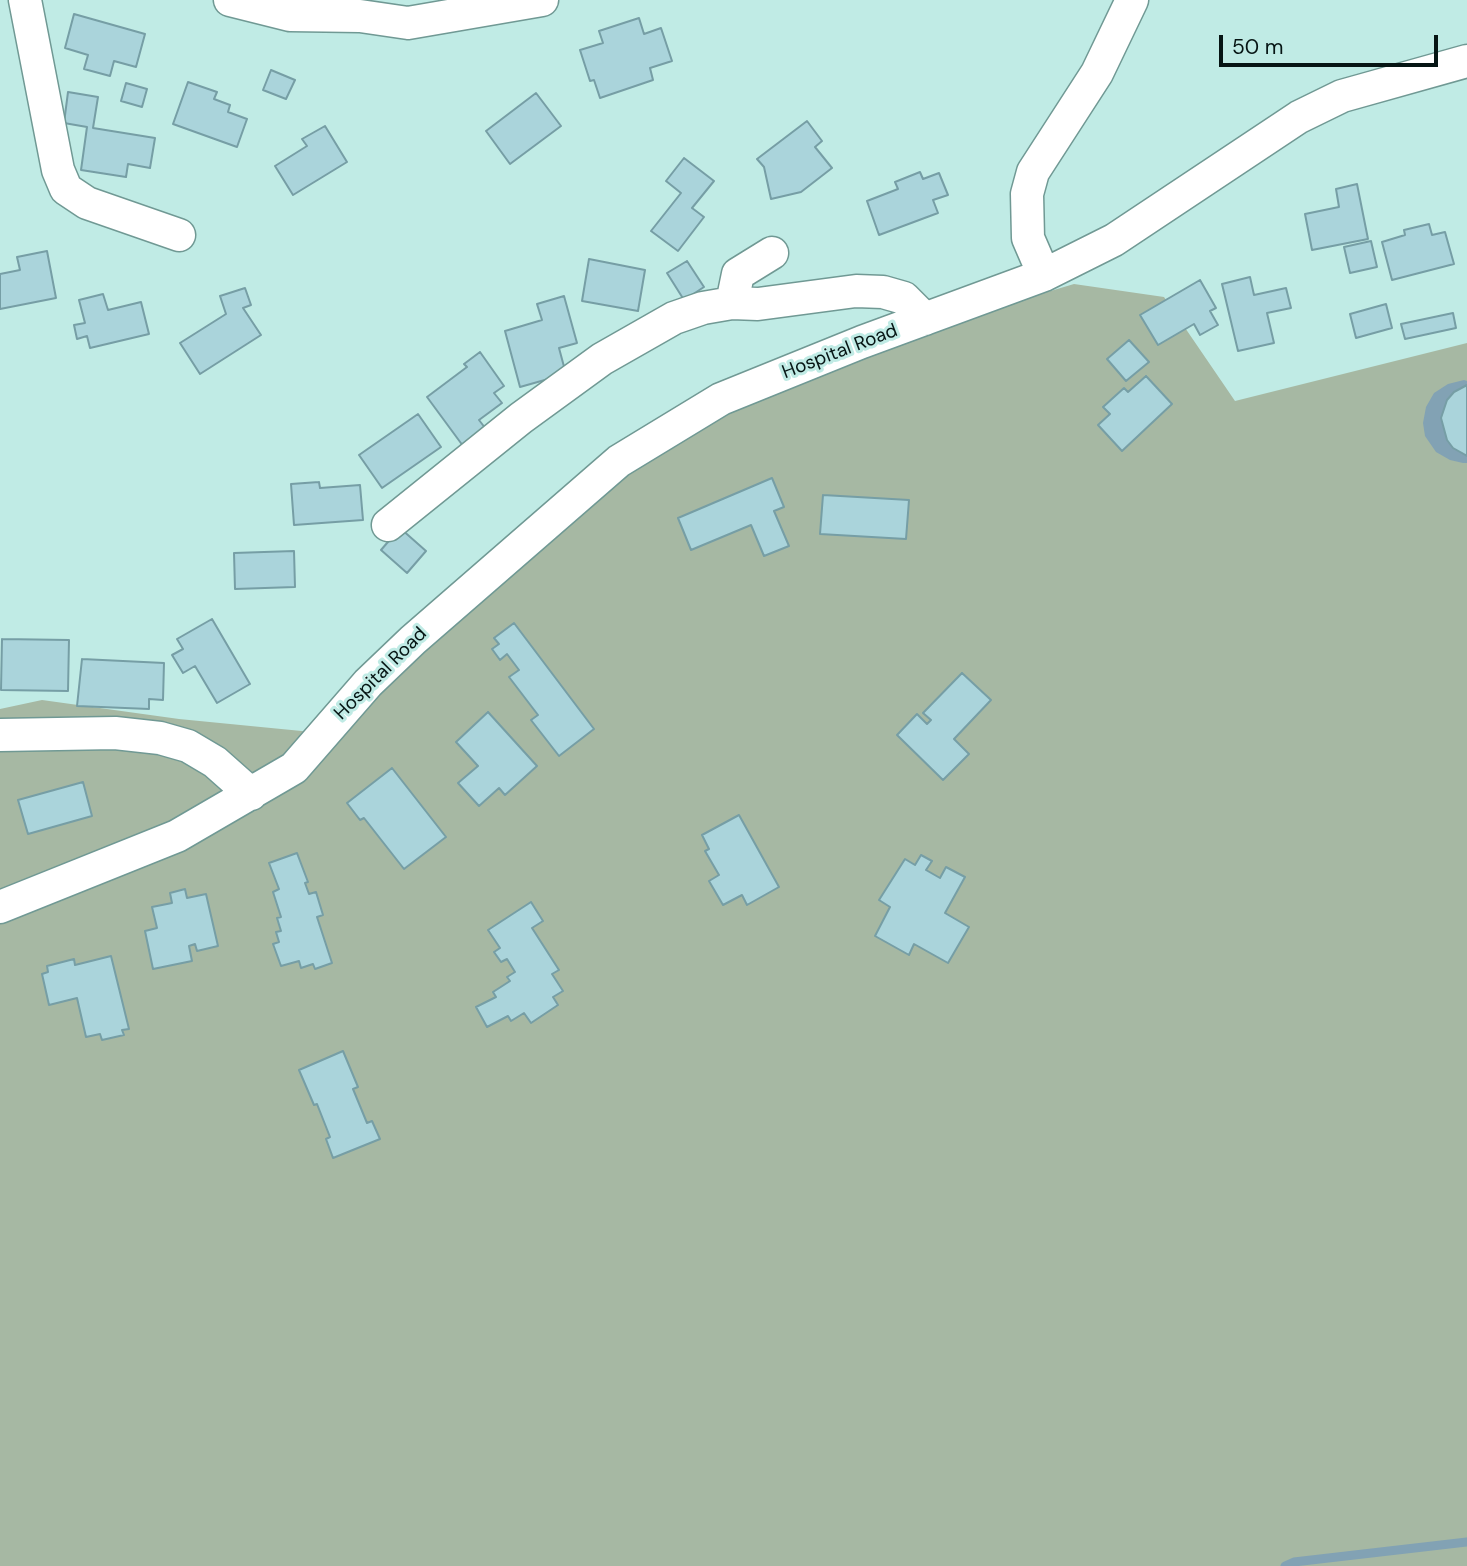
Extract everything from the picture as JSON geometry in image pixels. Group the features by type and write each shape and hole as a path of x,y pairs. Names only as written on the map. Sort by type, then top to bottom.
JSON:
{"street":[{"path":"25,0 58,170 66,190 86,203 178,235"},
{"path":"230,0 290,15 360,16 408,23 542,0"},
{"path":"1044,275 1028,239 1027,194 1033,172 1097,73 1132,0"},
{"name":"Hospital Road","path":"0,907 177,836 294,768 368,683 404,648 620,461 721,399 1044,275 1114,240 1299,117 1342,96 1467,61"},
{"path":"732,303 737,274 772,253"},
{"path":"388,525 521,418 602,359 674,318 703,308 732,303 758,304 856,291 883,292 904,298 925,319"},
{"path":"0,734 115,733 160,738 188,746 215,762 251,794"}],"green space":[{"path":"1074,284 1164,297 1235,401 1467,343 1467,1566 0,1566 0,709 42,700 179,719 322,733 468,588 759,378"}],"water":[{"path":"1467,381 1467,463 1450,460 1436,452 1425,436 1423,423 1426,407 1434,393 1448,384"}],"building":[{"path":"74,14 145,34 136,67 114,61 110,76 84,69 88,55 65,48"},
{"path":"639,18 644,34 661,28 672,61 650,68 653,80 600,98 594,80 590,81 580,50 603,43 599,31"},
{"path":"271,70 295,80 286,99 263,90"},
{"path":"188,82 217,92 214,99 230,105 228,112 247,119 237,147 173,124"},
{"path":"126,83 147,89 142,107 121,101"},
{"path":"68,92 98,97 93,128 155,138 150,168 128,164 126,177 81,170 87,127 64,123"},
{"path":"536,93 561,126 510,164 486,131"},
{"path":"807,121 822,141 815,147 832,168 801,192 771,199 764,167 757,159"},
{"path":"325,126 347,162 293,195 275,166 307,146 302,139"},
{"path":"684,158 714,181 692,208 704,217 678,251 651,231 681,193 666,181"},
{"path":"920,172 923,179 939,173 948,195 933,200 938,213 879,235 867,201 898,189 895,182"},
{"path":"1357,184 1368,239 1312,250 1305,214 1339,207 1336,189"},
{"path":"1429,224 1432,235 1445,232 1454,264 1392,280 1382,242 1405,235 1404,230"},
{"path":"1371,241 1377,267 1350,273 1344,247"},
{"path":"47,251 56,298 0,309 0,274 20,270 17,257"},
{"path":"589,259 645,270 638,311 582,301"},
{"path":"687,261 704,287 684,300 667,273"},
{"path":"1250,277 1254,295 1286,288 1291,308 1267,313 1274,343 1238,351 1222,284"},
{"path":"1200,280 1216,308 1210,311 1218,325 1200,335 1194,324 1158,345 1140,315"},
{"path":"245,288 251,305 243,308 261,335 200,374 180,343 226,314 220,296"},
{"path":"103,294 108,310 141,302 149,334 90,348 87,336 77,339 74,325 85,323 79,300"},
{"path":"564,296 577,343 559,348 566,374 520,387 505,331 542,320 537,304"},
{"path":"1386,304 1392,328 1356,338 1350,314"},
{"path":"1453,313 1456,328 1405,339 1401,324"},
{"path":"1129,340 1149,362 1126,381 1107,359"},
{"path":"480,352 504,386 494,393 502,403 479,420 489,433 466,450 427,397 467,367 464,364"},
{"path":"1146,376 1172,404 1122,451 1098,425 1110,414 1103,407 1124,388 1128,392"},
{"path":"1467,385 1467,456 1453,448 1447,440 1441,418 1447,400 1454,392"},
{"path":"418,414 441,447 382,488 359,455"},
{"path":"772,478 784,507 774,511 789,546 764,556 751,525 691,550 678,518"},
{"path":"319,482 320,488 360,485 363,520 294,525 291,484"},
{"path":"823,495 909,500 906,539 820,534"},
{"path":"400,528 426,551 407,573 381,550"},
{"path":"294,551 295,587 235,589 234,553"},
{"path":"212,619 250,684 217,703 195,666 183,673 172,655 183,649 177,639"},
{"path":"514,623 594,729 559,756 531,720 538,715 509,677 519,670 507,654 500,660 492,649 499,644 494,638"},
{"path":"2,639 69,640 68,691 1,690"},
{"path":"82,659 164,663 163,700 149,699 149,709 77,706"},
{"path":"962,673 991,700 954,739 969,754 943,780 897,735 917,714 927,724 931,720 923,713"},
{"path":"488,712 537,766 505,795 499,788 479,806 458,783 478,766 456,742"},
{"path":"392,768 446,837 404,869 364,818 360,820 347,803"},
{"path":"83,782 92,816 28,834 18,800"},
{"path":"739,815 779,887 747,905 742,895 723,905 709,881 719,875 705,851 709,849 702,835"},
{"path":"297,853 308,882 305,883 309,894 316,892 323,915 317,917 332,963 315,969 313,964 301,968 299,961 281,966 273,944 279,942 276,932 281,931 277,918 281,917 273,892 279,889 269,863"},
{"path":"921,855 932,861 926,870 940,878 946,867 965,877 945,913 969,927 948,963 914,944 909,955 875,936 890,907 879,900 905,859 915,865"},
{"path":"185,889 187,898 206,894 218,946 197,951 195,944 189,946 192,961 153,969 145,931 157,928 152,907 172,903 170,893"},
{"path":"531,902 543,921 532,928 559,970 552,974 563,991 553,997 558,1005 531,1023 524,1013 511,1021 508,1016 487,1027 476,1007 496,997 493,992 510,981 507,977 515,972 507,959 501,962 494,952 500,948 488,930"},
{"path":"111,956 129,1029 122,1030 124,1035 102,1040 100,1034 86,1037 77,998 49,1005 42,974 48,972 47,966 74,959 75,965"},
{"path":"343,1051 358,1087 353,1089 367,1123 372,1121 380,1139 333,1158 326,1139 330,1137 299,1070"}],"waterway":[{"path":"1285,1566 1294,1562 1467,1542"}]}
